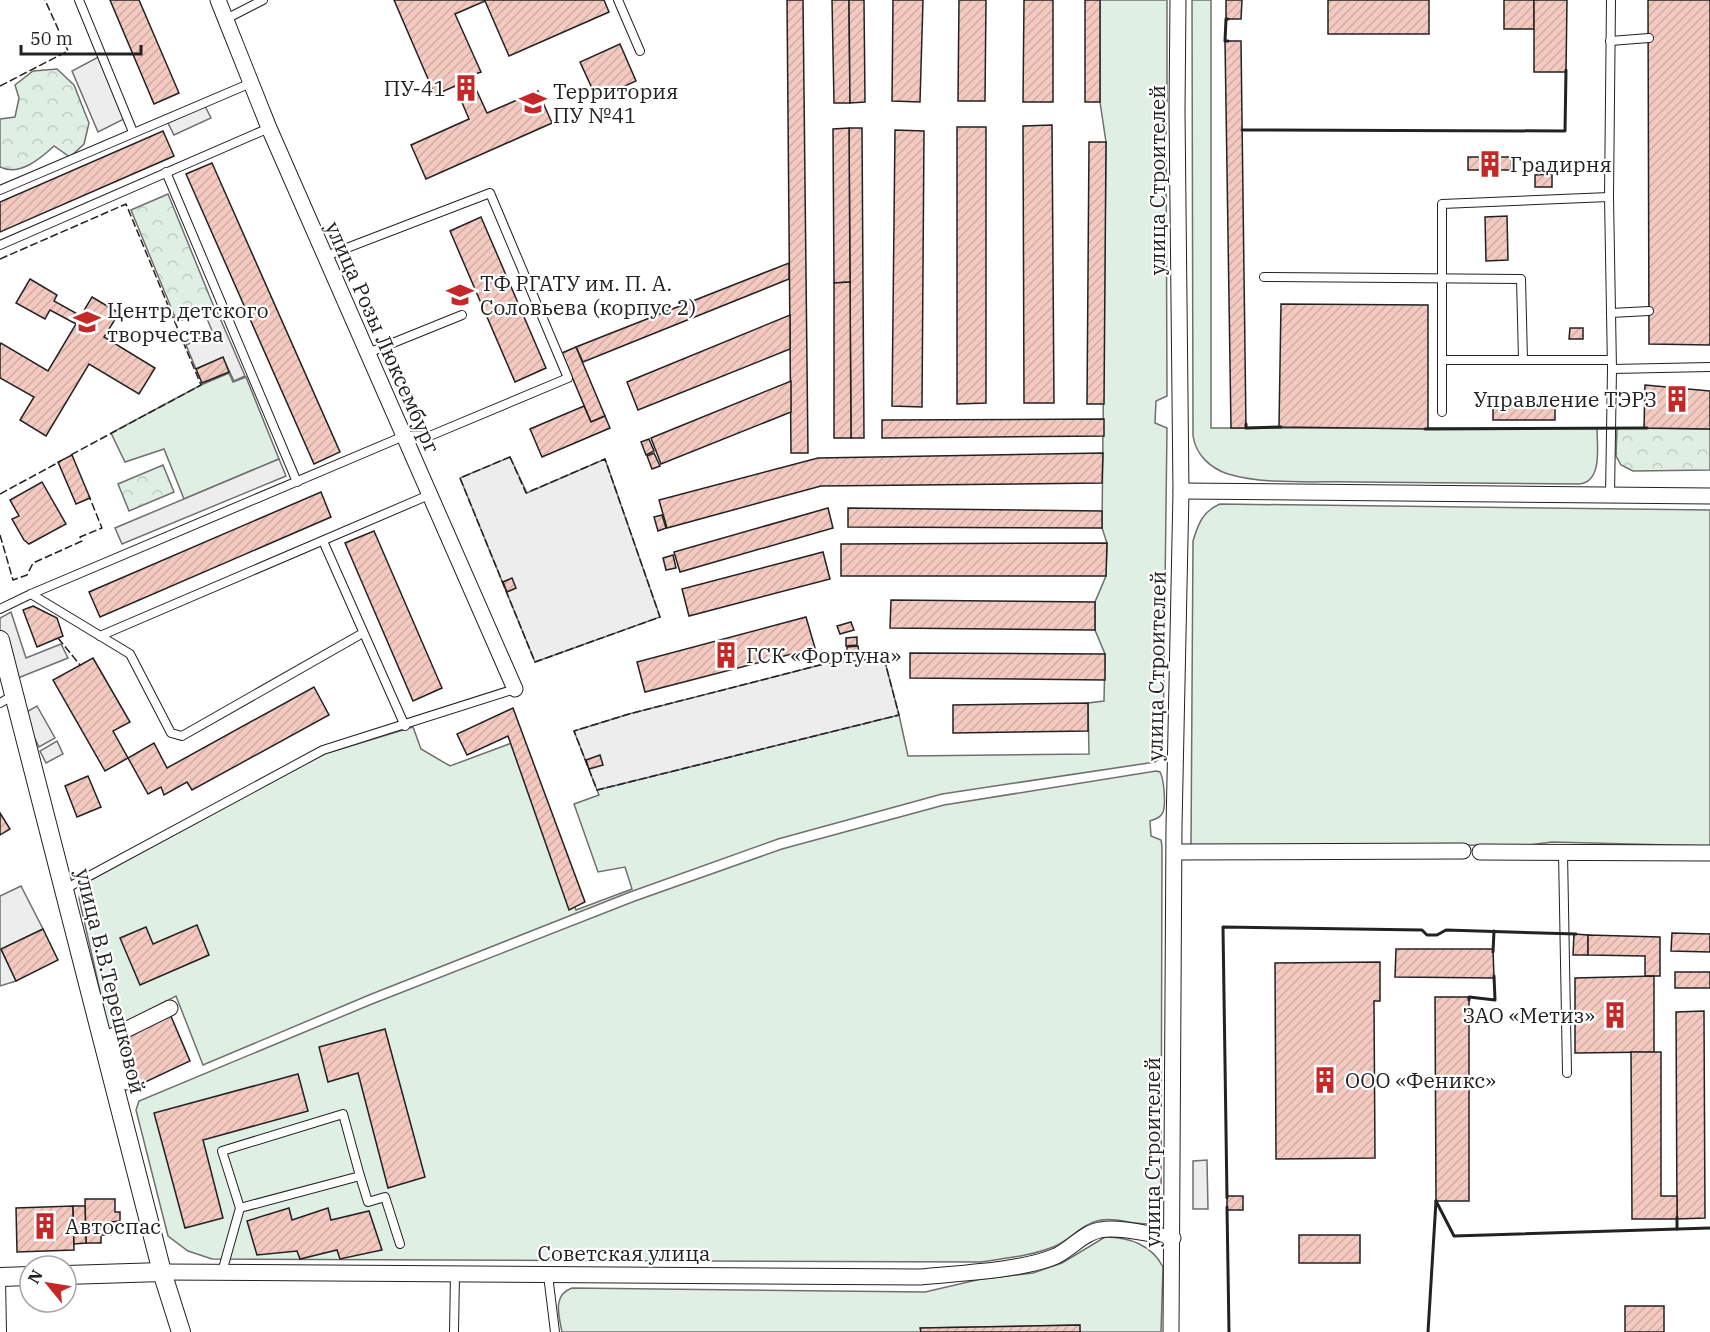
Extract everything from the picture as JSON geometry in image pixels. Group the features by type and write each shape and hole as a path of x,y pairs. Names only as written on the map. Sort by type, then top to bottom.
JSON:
{"street":[{"name":"улица Розы Люксембург","path":"218,0 269,128 514,689"},
{"name":"улица Строителей","path":"1171,1332 1174,806 1181,491 1178,0"},
{"path":"1181,491 1710,496"},
{"name":"улица В.В.Терешковой","path":"0,640 7,699 108,1039 162,1272 181,1332"},
{"path":"1175,852 1463,851"},
{"path":"1480,852 1710,853"},
{"path":"127,1082 108,1039 170,1008"},
{"name":"Советская улица","path":"78,1275 222,1272 920,1277 980,1271 1043,1260 1058,1255 1089,1234 1102,1229 1173,1238"},
{"path":"1,1277 18,1276"}],"lane":[{"path":"79,0 134,132"},
{"path":"226,19 263,0"},
{"path":"618,0 640,51"},
{"path":"1610,495 1611,0"},
{"path":"1610,40 1648,38"},
{"path":"0,190 251,83"},
{"path":"0,245 269,128"},
{"path":"166,172 297,482"},
{"path":"0,609 404,436 432,435 568,378 490,193 326,256"},
{"path":"1442,412 1442,204 1609,197"},
{"path":"1264,277 1521,279 1523,360"},
{"path":"1611,313 1649,311"},
{"path":"368,353 462,315"},
{"path":"1442,360 1523,360 1710,367"},
{"path":"100,636 429,495"},
{"path":"323,541 405,726"},
{"path":"31,594 130,654 171,733 182,736 363,633"},
{"path":"65,889 323,750 405,726 514,689"},
{"path":"1563,851 1567,1073"},
{"path":"222,1272 240,1208 222,1151 343,1114 368,1202 385,1197 400,1244"},
{"path":"240,1208 360,1176"},
{"path":"454,1332 455,1273"},
{"path":"548,1275 555,1332"},
{"path":"1,1277 2,1332"}],"green space":[{"path":"1100,0 1167,0 1167,102 1160,105 1159,116 1166,119 1167,396 1156,401 1155,423 1167,428 1163,747 1159,759 1155,762 942,794 778,839 630,892 369,995 203,1065 176,996 109,1031 79,898 81,888 85,883 324,754 413,727 421,749 450,766 517,741 576,910 632,889 625,867 598,872 574,804 599,795 597,790 899,715 908,756 1089,754 1088,703 1104,701 1105,654 1095,630 1095,602 1106,576 1107,543 1102,528 1106,142 1100,102"},
{"path":"1192,0 1211,0 1211,428 1597,428 1597,462 1592,477 1587,482 1579,484 1274,481 1228,474 1205,460 1197,449 1193,436"},
{"path":"57,69 74,85 89,123 84,144 70,157 54,146 36,161 22,168 15,170 0,167 0,119 15,117 19,98 15,85 33,71"},
{"path":"168,194 214,307 177,322 131,210"},
{"path":"229,373 233,382 246,377 279,459 184,499 164,449 125,462 111,433 201,385"},
{"path":"1617,428 1710,429 1710,470 1633,471 1621,465 1616,456"},
{"path":"163,465 174,492 129,511 118,484"},
{"path":"1220,504 1710,510 1710,846 1552,842 1529,845 1191,846 1193,541 1202,519 1209,510"},
{"path":"1156,771 1161,775 1164,808 1158,818 1150,821 1151,836 1161,840 1162,847 1161,1217 1156,1223 1101,1220 1088,1224 1059,1244 1045,1250 981,1262 212,1259 188,1251 168,1236 136,1110 139,1101 372,1004 635,901 782,849 944,805"},
{"path":"1105,1237 1139,1244 1153,1253 1163,1267 1161,1332 1080,1332 1079,1325 921,1328 921,1332 562,1332 559,1319 559,1301 566,1291 572,1288 925,1292 981,1279 1033,1273 1062,1263"}],"shaded area":[{"path":"102,55 128,117 98,132 72,71"},
{"path":"205,106 211,118 174,135 168,123"},
{"path":"216,309 245,376 234,381 223,358 196,369 186,345 213,333 205,314"},
{"path":"510,457 527,493 605,459 660,617 535,662 460,478"},
{"path":"279,459 286,476 122,544 115,528"},
{"path":"11,612 26,658 61,644 68,658 13,680 0,631 0,618"},
{"path":"884,658 899,715 597,790 574,731 629,714 828,663"},
{"path":"37,706 55,738 39,747 23,714"},
{"path":"57,741 63,754 46,763 40,751"},
{"path":"21,886 43,929 1,949 16,981 0,986 0,896"},
{"path":"1207,1160 1208,1209 1193,1209 1193,1161"}],"building":[{"path":"110,0 139,0 179,93 154,104"},
{"name":"ПУ-41","path":"394,0 604,0 609,12 509,56 485,1 455,14 481,72 470,76 487,113 538,91 552,123 426,179 411,145 469,119 455,86 435,95"},
{"path":"787,0 803,0 808,453 791,453"},
{"path":"832,0 849,0 850,103 834,103"},
{"path":"849,0 864,0 865,102 850,103"},
{"path":"893,0 923,0 920,102 892,101"},
{"path":"959,0 986,0 985,101 958,101"},
{"path":"1024,0 1053,0 1053,102 1023,102"},
{"path":"1085,0 1100,0 1100,102 1085,102"},
{"path":"1226,0 1242,0 1241,19 1226,19"},
{"path":"1328,0 1429,0 1429,34 1328,34"},
{"path":"1504,0 1534,0 1534,29 1504,29"},
{"path":"1534,0 1567,0 1566,72 1534,72"},
{"path":"1648,0 1710,0 1710,345 1649,344"},
{"path":"1225,41 1241,41 1246,428 1231,428"},
{"path":"620,44 636,81 597,99 580,62"},
{"path":"1052,125 1054,403 1024,403 1023,126"},
{"path":"957,127 986,127 986,403 957,404"},
{"path":"849,128 862,128 864,438 851,438"},
{"path":"849,128 850,282 834,283 833,129"},
{"path":"895,130 924,131 922,407 892,406"},
{"path":"163,131 174,156 0,232 0,202"},
{"path":"1089,142 1106,142 1104,404 1087,404"},
{"name":"Градирня","path":"1468,157 1511,157 1511,170 1468,170"},
{"path":"212,163 340,452 314,464 186,174"},
{"path":"1552,174 1552,187 1535,187 1535,175"},
{"path":"1507,216 1508,260 1486,261 1485,217"},
{"path":"481,217 546,368 515,382 450,231"},
{"path":"789,263 789,279 583,362 576,347"},
{"path":"30,279 57,295 54,301 81,316 76,324 50,310 45,319 16,303"},
{"path":"850,282 851,438 834,438 834,283"},
{"path":"92,297 119,313 104,337 155,368 139,394 89,364 46,436 20,420 34,397 0,378 0,346 1,343 48,371"},
{"path":"1281,304 1428,305 1428,429 1279,427"},
{"path":"790,315 790,349 638,410 627,382"},
{"path":"1570,328 1583,328 1583,339 1569,339"},
{"path":"576,347 605,416 591,422 562,353"},
{"path":"223,357 229,372 202,383 196,369"},
{"path":"791,381 791,412 661,464 651,438"},
{"name":"Управление ТЭРЗ","path":"1645,385 1710,391 1710,429 1644,428"},
{"path":"1493,405 1555,405 1555,420 1493,420"},
{"path":"584,406 591,422 605,416 610,428 542,457 530,429"},
{"path":"1104,419 1104,436 882,438 882,420"},
{"path":"649,439 654,451 646,455 641,442"},
{"path":"654,453 660,466 652,469 647,456"},
{"path":"1103,453 1102,483 821,486 667,528 659,500 818,458"},
{"path":"72,455 90,498 76,504 58,462"},
{"path":"42,482 66,524 29,544 24,540 12,519 19,516 10,500"},
{"path":"321,492 331,517 100,617 89,592"},
{"path":"828,508 833,528 680,572 674,552"},
{"path":"848,508 1102,511 1102,528 848,527"},
{"path":"662,515 666,528 658,531 654,517"},
{"path":"374,531 442,688 413,701 345,543"},
{"path":"1107,543 1106,576 841,576 841,544"},
{"path":"823,552 830,579 689,616 682,589"},
{"path":"673,555 676,568 666,570 663,558"},
{"path":"512,578 516,588 507,592 503,582"},
{"path":"891,600 1095,602 1095,630 890,628"},
{"path":"33,606 57,618 63,636 37,647 23,610"},
{"name":"ГСК «Фортуна»","path":"806,617 815,648 645,692 637,662"},
{"path":"851,622 854,630 840,634 837,626"},
{"path":"857,637 857,645 846,646 846,638"},
{"path":"858,646 859,653 847,654 847,647"},
{"path":"910,653 1105,654 1105,680 910,678"},
{"path":"93,658 130,722 113,731 128,758 105,771 53,680"},
{"path":"314,687 329,715 192,790 187,782 164,795 161,787 148,794 128,758 154,743 167,768"},
{"path":"1088,703 1088,731 953,733 953,705"},
{"path":"513,708 585,902 569,910 508,736 467,755 457,734"},
{"path":"600,755 603,765 589,769 586,760"},
{"path":"88,776 101,807 77,817 65,786"},
{"path":"0,813 10,829 0,835"},
{"path":"197,925 209,955 140,985 120,938 146,927 153,944"},
{"path":"43,929 58,960 16,981 1,949"},
{"path":"1672,933 1710,934 1710,952 1671,951"},
{"path":"1574,934 1588,935 1588,955 1573,955"},
{"path":"1588,935 1660,937 1660,976 1645,976 1645,956 1588,955"},
{"path":"1396,949 1493,949 1494,978 1395,977"},
{"name":"ООО «Феникс»","path":"1380,962 1380,1001 1374,1001 1375,1158 1276,1159 1275,963"},
{"path":"1675,972 1710,972 1710,988 1675,988"},
{"name":"ЗАО «Метиз»","path":"1654,976 1654,1052 1575,1053 1575,978"},
{"path":"1435,997 1469,997 1469,1201 1436,1201"},
{"path":"1704,1011 1705,1218 1677,1219 1676,1012"},
{"path":"170,1014 190,1061 137,1086 121,1036"},
{"path":"385,1029 425,1177 388,1188 358,1073 328,1082 319,1047"},
{"path":"1631,1052 1661,1052 1661,1196 1677,1196 1677,1219 1632,1219"},
{"path":"298,1074 308,1111 203,1140 223,1218 185,1228 154,1113"},
{"path":"1227,1196 1243,1196 1243,1210 1227,1210"},
{"path":"85,1199 115,1199 115,1212 120,1212 120,1221 111,1222 111,1235 101,1235 101,1243 86,1243"},
{"name":"Автоспас","path":"73,1206 74,1250 17,1252 16,1208"},
{"path":"73,1206 85,1206 86,1243 74,1244"},
{"path":"289,1208 292,1220 328,1208 331,1220 369,1211 382,1250 340,1259 337,1250 300,1259 297,1251 257,1255 247,1221"},
{"path":"1299,1235 1360,1235 1360,1263 1299,1263"},
{"path":"1625,1306 1664,1306 1664,1332 1625,1332"},
{"path":"1080,1325 1080,1332 921,1332 920,1328"}],"fence":[{"path":"0,86 68,51 45,0"},
{"path":"0,259 126,204 201,385 69,456"},
{"path":"510,457 526,493 605,459 660,617 535,662 460,478 510,457"},
{"path":"0,494 61,461"},
{"path":"0,535 13,580 27,575 33,563 82,541 80,537 102,528 89,496"},
{"path":"58,638 80,665"},
{"path":"884,658 899,715 597,790 574,731 629,714 828,663 884,658"}],"wall":[{"path":"1228,19 1226,19 1225,41 1228,41"},
{"path":"1242,130 1565,131 1566,70"},
{"path":"1246,424 1246,428 1281,427"},
{"path":"1425,429 1647,428"},
{"path":"1227,1198 1223,927 1422,930 1427,935 1437,935 1446,930 1576,934"},
{"path":"1493,952 1494,931"},
{"path":"1469,1000 1469,997 1495,1000 1494,976"},
{"path":"1436,1201 1454,1236 1710,1228"},
{"path":"1428,1332 1436,1201"},
{"path":"1227,1207 1229,1332"},
{"path":"1677,1217 1677,1229"}],"place":[{"name":"ПУ-41","path":"466,88"},
{"name":"Территория ПУ №41","path":"533,103"},
{"name":"Градирня","path":"1490,164"},
{"name":"ТФ РГАТУ им. П. А. Соловьева (корпус 2)","path":"460,295"},
{"name":"Центр детского творчества","path":"87,322"},
{"name":"Управление ТЭРЗ","path":"1677,399"},
{"name":"ГСК «Фортуна»","path":"726,655"},
{"name":"ЗАО «Метиз»","path":"1615,1015"},
{"name":"ООО «Феникс»","path":"1325,1080"},
{"name":"Автоспас","path":"45,1226"}]}
